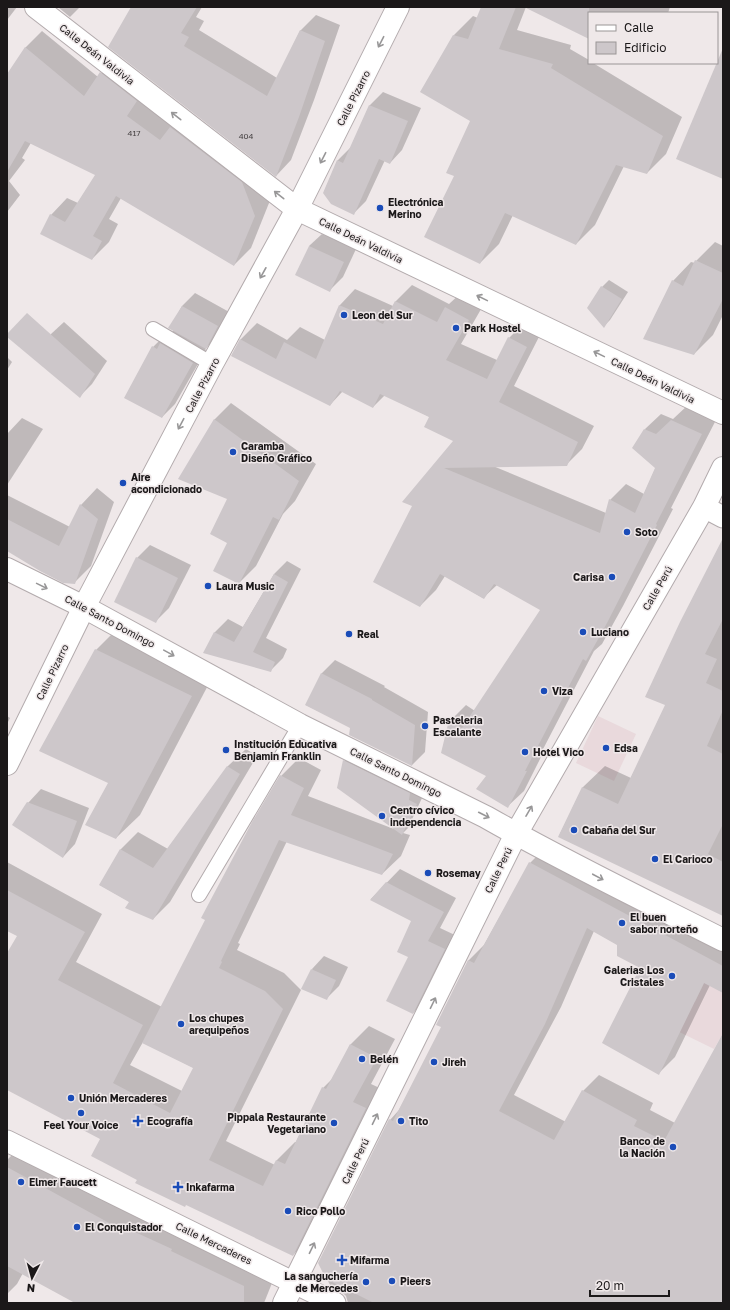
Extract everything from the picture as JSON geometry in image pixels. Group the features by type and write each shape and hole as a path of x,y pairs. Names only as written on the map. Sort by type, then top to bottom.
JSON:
{"street":[{"name":"Calle Deán Valdivia","path":"36,7 298,209 723,414"},
{"name":"Calle Pizarro","path":"7,764 84,607 212,364 298,209 398,7"},
{"name":"Calle Perú","path":"284,1303 516,834 704,507 723,468"},
{"path":"704,507 723,517"},
{"name":"Calle Santo Domingo","path":"7,569 84,607 300,725 486,816 516,834 723,940"},
{"name":"Calle Mercaderes","path":"7,1141 335,1303"}],"lane":[{"path":"153,329 212,364"},
{"path":"198,895 300,725"}],"shaded area":[{"name":"Edsa","path":"598,716 636,734 614,781 576,763"},
{"path":"714,962 723,966 723,1033 714,1049 663,1024 678,993 695,1002"}],"building":[{"path":"131,7 197,7 181,33 189,37 184,46 267,96 300,30 325,41 299,117 276,177 108,47"},
{"path":"481,7 516,7 499,49 553,64 551,68 663,136 647,174 616,165 576,245 505,213 480,264 424,237 454,176 446,173 470,121 420,92 453,35 468,39"},
{"path":"524,7 589,7 588,39"},
{"path":"25,47 84,96 100,72 137,101 127,116 160,140 170,127 242,182 255,216 234,266 116,196 93,236 102,241 92,260 40,234 50,214 65,222 95,175 25,141 7,172 7,74"},
{"path":"723,48 723,179 676,159 716,64 718,64 718,60"},
{"path":"369,105 408,121 390,164 379,159 354,215 331,204 323,193 337,160 343,163"},
{"path":"309,246 344,262 330,292 295,275"},
{"path":"695,260 723,273 723,299 694,355 643,339 672,280 683,286"},
{"path":"601,286 622,299 604,328 587,308"},
{"path":"395,301 437,322 445,307 469,320 446,360 487,379 508,337 527,347 499,402 578,442 567,466 444,468 600,533 609,499 635,513 655,468 632,448 644,429 656,434 671,420 702,434 607,623 586,661 583,659 525,771 527,771 508,808 476,789 486,776 441,753 449,720 462,728 540,610 494,584 484,599 440,574 420,607 373,582 412,506 402,502 453,441 424,427 429,417 380,394 373,408 340,391 330,406 231,356 240,339 276,359 284,342 316,359 339,305 383,324"},
{"path":"182,306 218,326 206,349 168,328"},
{"path":"27,313 95,374 80,398 7,337 7,334"},
{"path":"160,343 193,363 162,418 124,398 152,346 157,349"},
{"path":"214,419 299,481 279,520 273,517 239,584 213,571 227,543 210,534 227,499 178,479"},
{"path":"80,504 98,519 75,584 63,583 7,551 7,519 59,546"},
{"path":"723,538 723,619 705,654 717,659 706,683 723,691 723,710 707,746 723,754 723,824 708,854 723,862 723,916 558,837 582,787 618,804 665,705 645,697 680,622"},
{"path":"136,557 178,578 156,623 114,602"},
{"path":"274,574 288,582 253,652 275,662 271,672 203,653 214,632 234,642"},
{"path":"95,649 192,696 116,839 85,825 108,783 39,751"},
{"path":"321,673 372,699 415,725 412,766 349,735 350,728 305,705"},
{"path":"343,760 410,793 409,800 417,804 402,835 337,788"},
{"path":"227,766 240,774 153,920 125,908 129,902 99,885 120,849 153,868"},
{"path":"280,775 304,788 291,815 393,854 382,875 279,840 219,968 265,991 283,1009 209,1160 263,1186 276,1160 285,1164 322,1087 326,1089 350,1044 377,1058 353,1102 366,1108 293,1256 186,1205 185,1207 135,1183 137,1180 91,1156 100,1139 7,1090 7,953 17,936 7,931 7,890 85,932 58,980 143,1025 113,1083 170,1113 193,1068 142,1043 205,920 201,918 252,822"},
{"path":"27,802 77,821 63,858 12,825"},
{"path":"529,862 723,966 723,993 704,983 659,1075 602,1043 640,968 617,956 617,945 587,928 545,1024 499,1111 554,1140 582,1090 637,1120 634,1126 664,1141 723,1033 723,1303 374,1303 326,1279 318,1263 389,1119 393,1121 441,1027 436,1025 468,960 474,963"},
{"path":"386,882 444,912 428,941 445,949 413,1014 386,1001 408,957 397,952 411,921 370,900"},
{"path":"311,969 336,980 327,1000 301,989"},
{"path":"7,1167 122,1230 124,1227 172,1249 171,1251 244,1286 244,1303 75,1303 7,1266"}],"place":[{"name":"Electrónica Merino","path":"380,208"},
{"name":"Leon del Sur","path":"344,315"},
{"name":"Park Hostel","path":"456,328"},
{"name":"Caramba Diseño Gráfico","path":"233,452"},
{"name":"Aire acondicionado","path":"123,483"},
{"name":"Soto","path":"627,532"},
{"name":"Carisa","path":"612,577"},
{"name":"Laura Music","path":"208,586"},
{"name":"Luciano","path":"583,632"},
{"name":"Real","path":"349,634"},
{"name":"Viza","path":"544,691"},
{"name":"Pasteleria Escalante","path":"425,726"},
{"name":"Edsa","path":"606,748"},
{"name":"Institución Educativa Benjamin Franklin","path":"226,750"},
{"name":"Hotel Vico","path":"525,752"},
{"name":"Centro cívico independencia","path":"382,816"},
{"name":"Cabaña del Sur","path":"574,830"},
{"name":"El Carioco","path":"655,859"},
{"name":"Rosemay","path":"428,873"},
{"name":"El buen sabor norteño","path":"622,923"},
{"name":"Galerias Los Cristales","path":"672,976"},
{"name":"Los chupes arequipeños","path":"181,1024"},
{"name":"Belén","path":"362,1059"},
{"name":"Jireh","path":"434,1062"},
{"name":"Unión Mercaderes","path":"71,1098"},
{"name":"Feel Your Voice","path":"81,1113"},
{"name":"Ecografía","path":"138,1121"},
{"name":"Tito","path":"401,1121"},
{"name":"Pippala Restaurante Vegetariano","path":"334,1123"},
{"name":"Banco de la Nación","path":"673,1147"},
{"name":"Elmer Faucett","path":"21,1182"},
{"name":"Inkafarma","path":"178,1187"},
{"name":"Rico Pollo","path":"288,1211"},
{"name":"El Conquistador","path":"77,1227"},
{"name":"Mifarma","path":"342,1260"},
{"name":"Pieers","path":"392,1281"},
{"name":"La sanguchería de Mercedes","path":"366,1282"}]}
